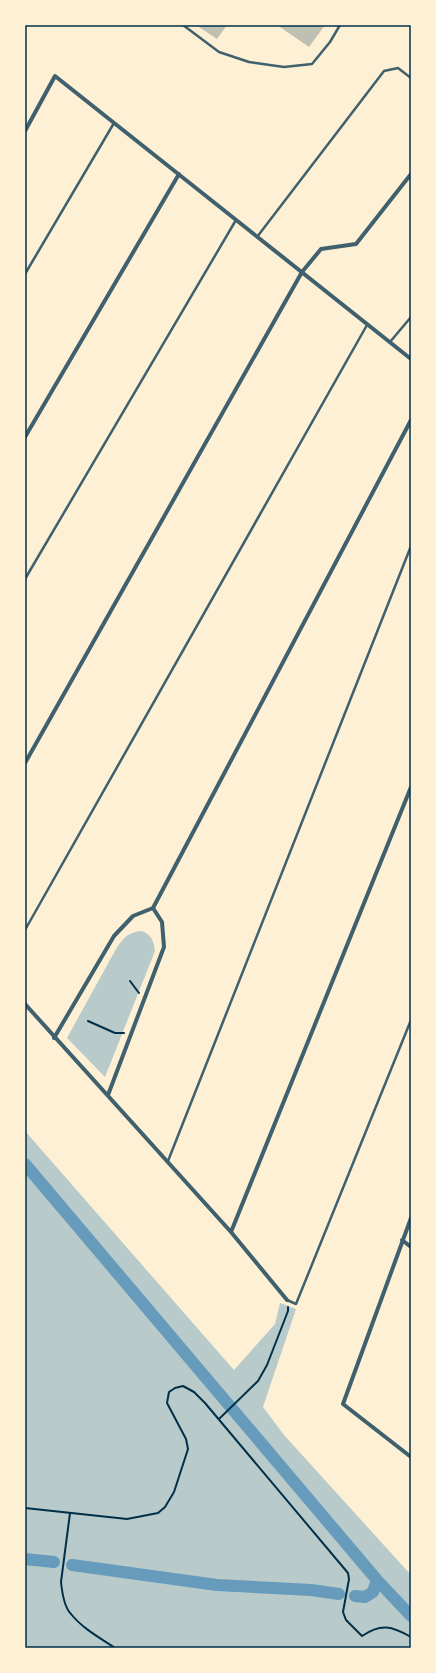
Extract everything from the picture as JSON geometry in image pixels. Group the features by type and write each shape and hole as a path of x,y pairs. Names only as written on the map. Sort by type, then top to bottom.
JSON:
{"street":[{"path":"25,130 55,76 411,359"},
{"path":"25,437 178,174"},
{"path":"25,763 302,272 321,249 356,244 411,174"},
{"path":"54,1038 114,936 133,916 153,908 411,420"},
{"path":"231,1232 411,787"},
{"path":"108,1095 164,947 162,922 153,908"},
{"path":"25,1004 54,1038 108,1095 231,1232 287,1300"},
{"path":"411,1218 343,1404 411,1457"},
{"path":"402,1240 411,1247"}],"lane":[{"path":"183,25 219,52 249,62 284,67 312,64 330,42 340,25"},
{"path":"257,237 384,72 398,68 411,78"},
{"path":"25,274 114,123"},
{"path":"25,579 236,220"},
{"path":"390,342 411,317"},
{"path":"25,930 367,324"},
{"path":"168,1161 411,546"},
{"path":"287,1300 296,1304 411,1020"}],"path":[{"path":"130,980 144,1000"},
{"path":"88,1021 115,1033 131,1034"},
{"path":"219,1419 258,1380 267,1365 288,1310 287,1300"},
{"path":"25,1508 127,1518 158,1513 174,1492 188,1449 186,1439 167,1403 169,1392 175,1388 183,1386 194,1392 219,1419 348,1573 349,1578 344,1612 346,1620 362,1636 376,1628 387,1627 411,1636"},
{"path":"70,1512 61,1582 62,1592 70,1614 90,1631 115,1648"}],"shaded area":[{"path":"142,931 152,938 155,951 105,1077 67,1038 116,949 129,934"},
{"path":"25,1131 234,1370 275,1324 280,1303 296,1309 263,1407 284,1435 411,1575 411,1648 25,1648"}],"building":[{"path":"196,25 227,25 217,39"},
{"path":"277,25 325,25 309,47"}],"waterway":[{"path":"25,1164 377,1580 411,1616"},
{"path":"25,1559 54,1562"},
{"path":"72,1565 217,1585 311,1590 339,1594"},
{"path":"355,1596 365,1597 373,1592 377,1580"}]}
